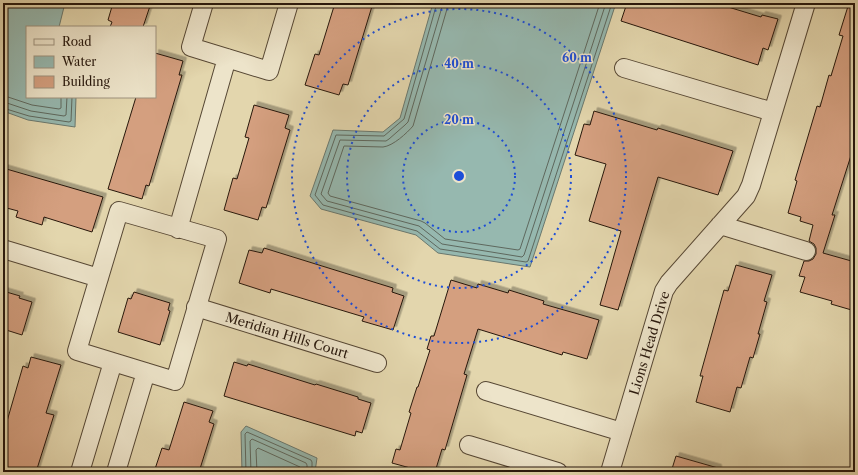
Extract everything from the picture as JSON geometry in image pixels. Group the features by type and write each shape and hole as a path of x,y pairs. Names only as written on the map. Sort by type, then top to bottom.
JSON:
{"street":[{"path":"204,3 191,46 269,71 289,3"},
{"name":"Lions Head Drive","path":"610,472 664,291 669,283 746,196 751,185 806,3"},
{"path":"178,229 227,58"},
{"path":"624,68 773,112"},
{"path":"119,211 217,239 175,381 77,351 99,278 119,211"},
{"path":"720,225 806,251"},
{"path":"3,250 99,278"},
{"name":"Meridian Hills Court","path":"196,308 377,363"},
{"path":"80,472 113,362"},
{"path":"116,472 146,372"},
{"path":"486,391 622,432"},
{"path":"470,445 558,472"}],"water":[{"path":"3,3 65,3 59,26 26,26 26,98 76,98 75,127 28,120 3,111"},
{"path":"433,3 616,3 530,267 438,253 416,235 321,209 310,196 333,130 383,132 400,118"},
{"path":"246,426 317,458 315,472 242,472 241,432"}],"building":[{"path":"113,3 151,3 143,26 110,26 112,22 108,20"},
{"path":"335,3 373,3 348,85 343,84 339,95 305,85 315,54 319,55"},
{"path":"627,3 715,3 761,17 762,15 778,19 768,50 763,48 758,65 621,21"},
{"path":"849,3 855,3 855,143 832,215 835,215 823,253 855,262 855,311 831,304 832,301 800,292 805,277 799,276 804,261 813,259 816,254 814,244 809,241 813,225 800,221 801,217 788,213 797,181 795,180 817,106 820,107 829,75 831,76 843,36 839,35"},
{"path":"156,53 183,61 179,75 182,75 149,186 146,185 142,199 108,189 136,98 156,98"},
{"path":"254,105 289,115 285,128 290,130 266,208 262,207 258,220 224,210 233,178 237,179 249,138 245,137"},
{"path":"594,111 657,130 658,128 733,151 718,195 658,177 618,310 600,305 621,231 589,221 606,164 575,155 584,124 590,125"},
{"path":"3,168 103,197 92,232 44,217 42,225 16,217 18,211 3,207"},
{"path":"264,248 393,288 392,292 404,296 393,330 362,321 364,317 271,289 270,293 239,283 249,250 262,253"},
{"path":"736,265 772,275 764,301 767,302 753,358 750,357 741,388 737,387 730,412 696,402 703,376 700,376 724,290 728,291"},
{"path":"451,280 477,288 478,284 508,293 509,290 544,301 543,304 599,320 587,359 563,352 562,355 478,329 464,374 467,375 445,450 442,449 435,472 425,472 392,463 396,449 400,450 411,413 409,412 430,350 427,349 431,336 434,336"},
{"path":"3,291 20,296 19,298 32,302 22,335 3,329"},
{"path":"134,292 170,303 168,310 170,311 160,345 118,332 128,298 131,299"},
{"path":"31,357 61,365 46,413 54,415 36,472 3,472 3,435 23,366 28,368"},
{"path":"234,362 247,366 248,364 315,385 316,384 358,397 358,399 371,403 362,433 356,431 355,436 224,396"},
{"path":"184,402 213,411 209,422 214,424 199,472 154,472 162,448 169,450"},
{"path":"676,456 718,468 718,472 671,472"}]}
